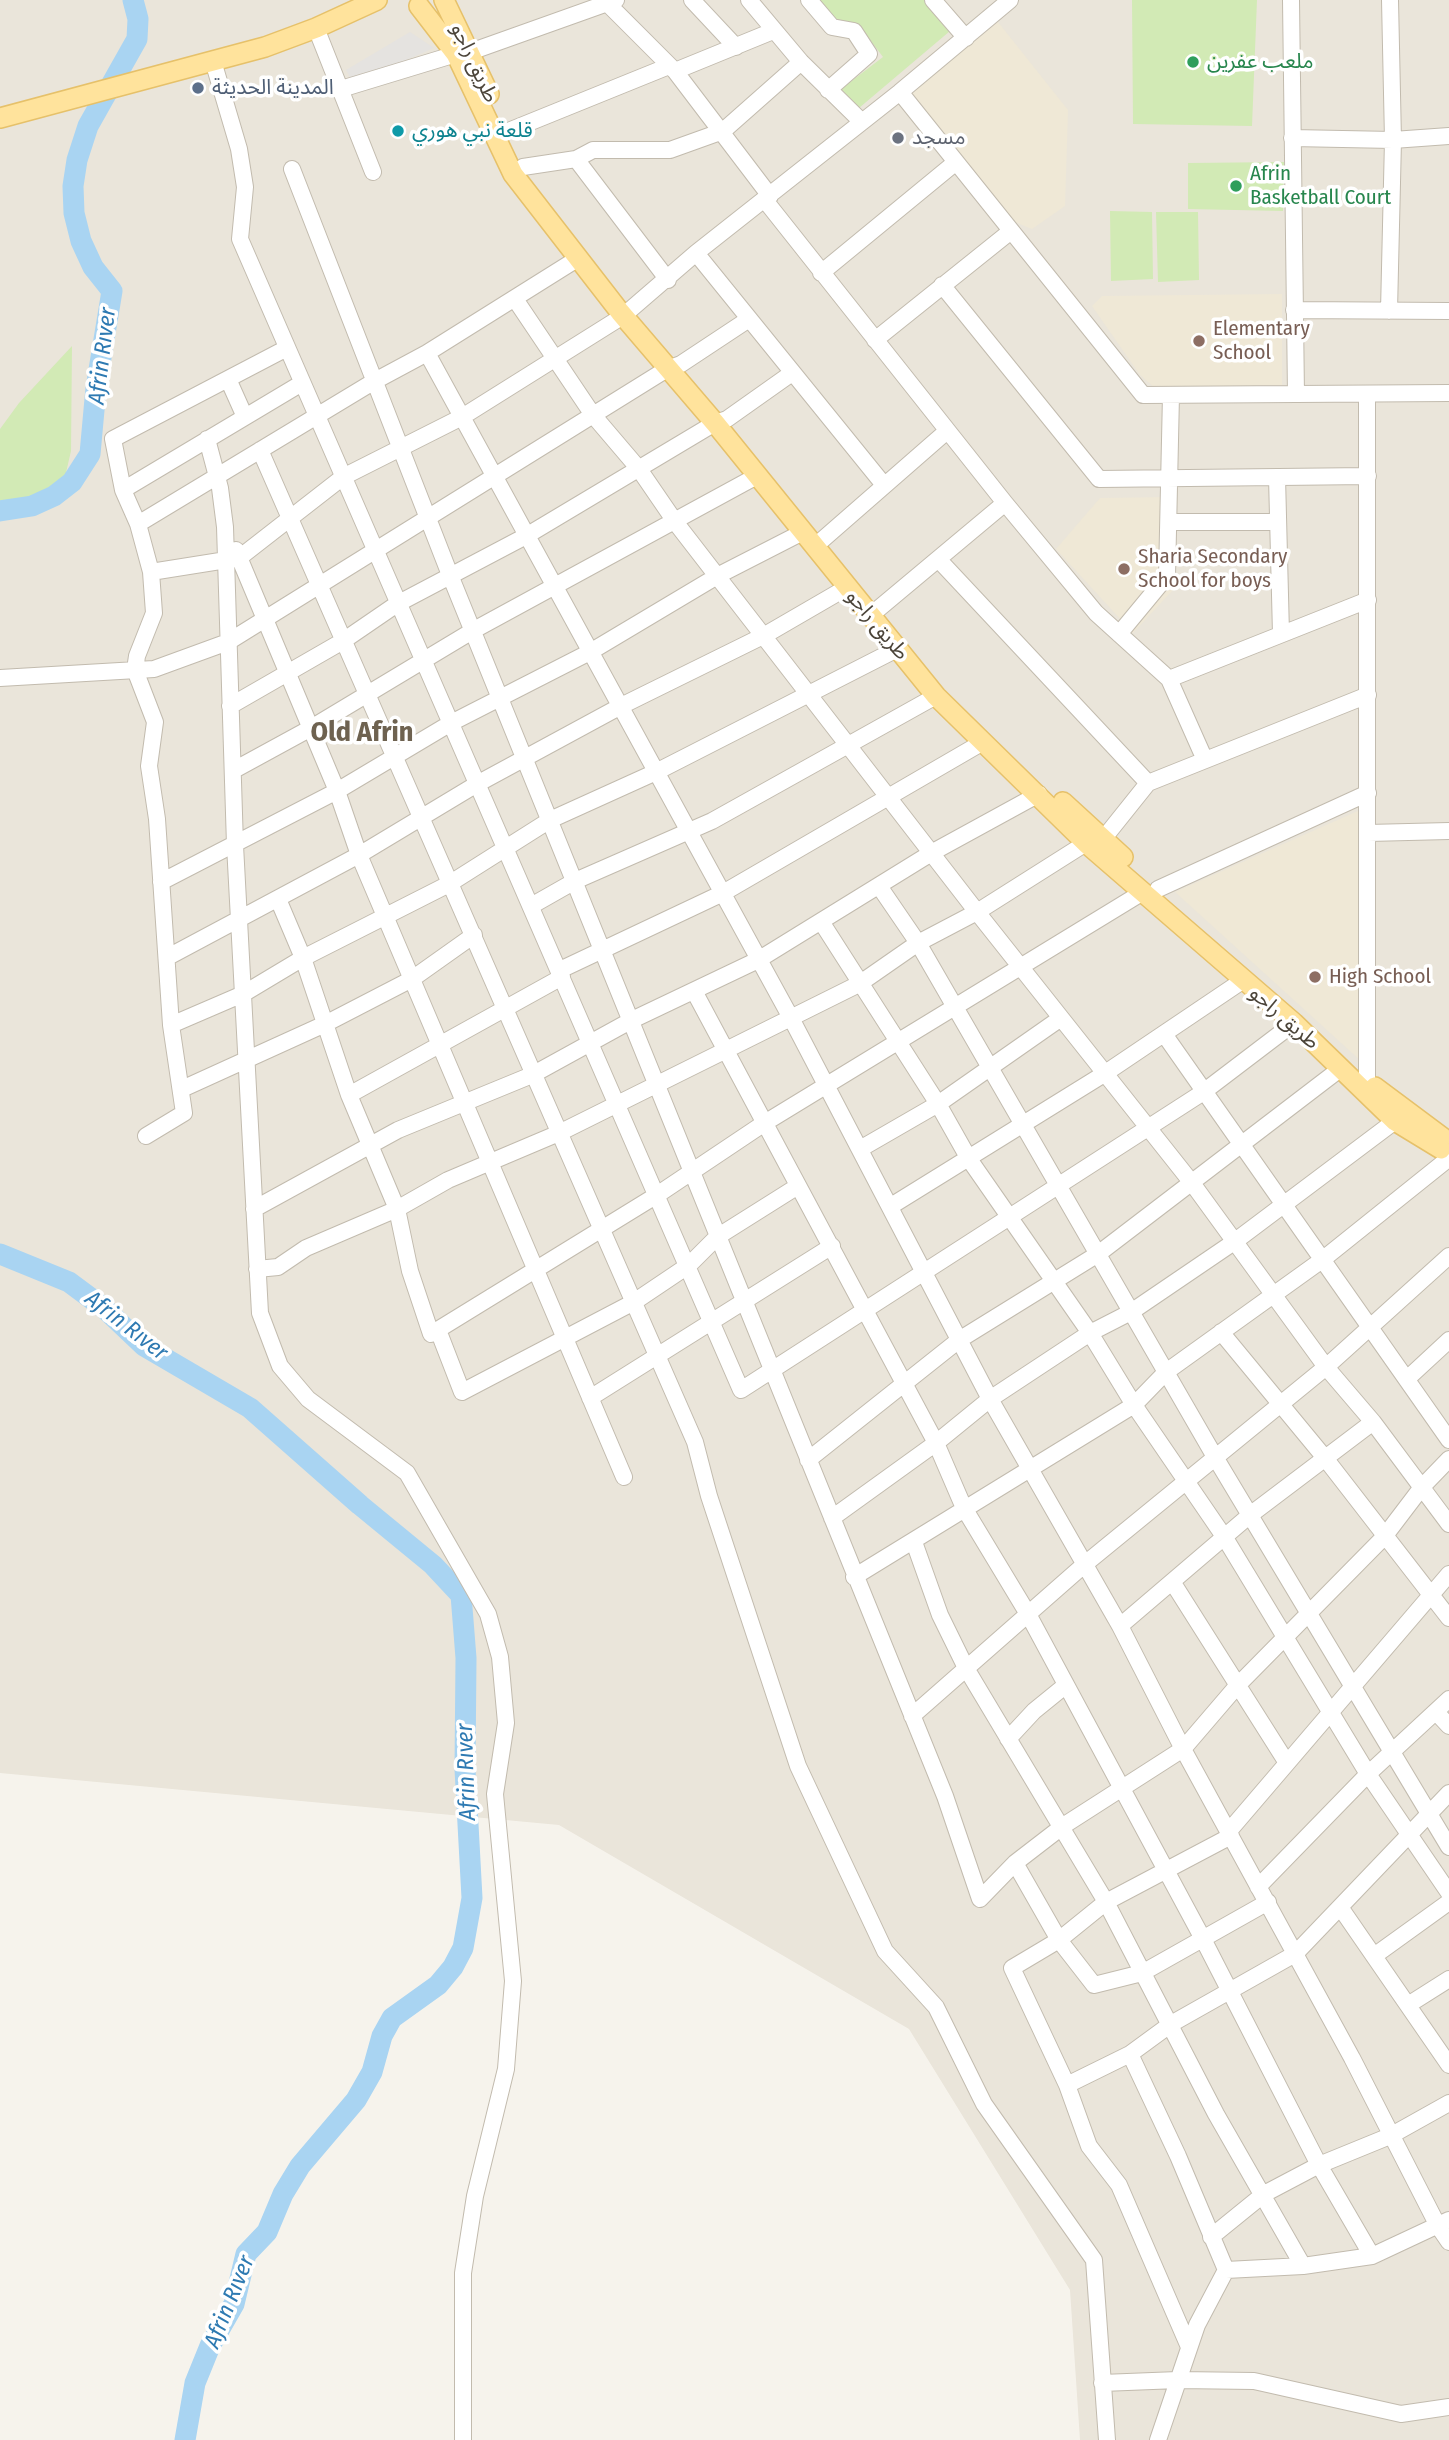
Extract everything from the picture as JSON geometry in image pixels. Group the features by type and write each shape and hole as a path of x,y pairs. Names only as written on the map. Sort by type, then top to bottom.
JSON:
{"main road":[{"path":"0,118 213,61 316,29 377,0"},
{"name":"طريق راجو","path":"444,0 463,53 518,171 577,258 721,421 953,700 1095,841"},
{"name":"طريق راجو","path":"419,2 463,53 506,132 518,171 627,313"},
{"name":"طريق راجو","path":"721,421 755,477 936,696 1039,794 1446,1147"},
{"name":"طريق راجو","path":"1151,891 1242,981 1294,1023 1395,1121 1446,1147"}],"street":[{"path":"692,0 736,47"},
{"path":"749,0 772,31 861,121"},
{"path":"808,0 832,27 854,31 870,54 828,90"},
{"path":"933,0 965,38"},
{"path":"151,572 232,560 343,477 462,417 627,313 696,253 900,92 1010,0"},
{"path":"1291,0 1296,394"},
{"path":"1389,311 1392,140 1390,0"},
{"path":"341,89 463,53 609,1 672,68 723,131 821,273 1005,503 1096,613 1169,679 1205,760"},
{"path":"316,29 373,172"},
{"path":"506,132 672,68 736,47 772,31"},
{"path":"213,61 239,149 245,187 240,239 503,848 618,1102 741,1390 1202,1093 1294,1023"},
{"path":"518,171 576,159 593,150 670,150 723,131 801,62"},
{"path":"900,92 1143,395 1449,393"},
{"path":"1293,138 1392,140 1449,136"},
{"path":"576,159 668,280"},
{"path":"821,273 956,162"},
{"path":"292,169 450,575 945,1796 980,1899 1015,1863 1063,1826 1183,1749 1237,1686 1384,1537 1422,1487 1449,1459"},
{"path":"875,340 1011,231"},
{"path":"696,253 884,485"},
{"path":"138,524 373,382 427,353 577,258"},
{"path":"942,285 1100,479 1368,476"},
{"path":"515,299 593,415 639,469 676,523 719,575 977,912 1192,1183 1274,1292 1326,1367 1373,1422 1449,1524"},
{"path":"1294,310 1449,312"},
{"path":"0,678 154,669 228,642 749,319"},
{"path":"146,1136 184,1113 171,1025 168,957 149,765 155,722 135,670 136,656 154,613 151,572 138,524 123,490 113,439 287,348"},
{"path":"427,353 791,1018 990,1399 1121,1626 1183,1749 1268,1902 1390,2136 1443,2223 1449,2242"},
{"path":"230,706 289,674 397,604 526,536 721,421 792,373"},
{"path":"228,379 245,417"},
{"path":"123,490 302,383"},
{"path":"1119,634 1167,576 1171,394"},
{"path":"1367,394 1367,1080"},
{"path":"821,541 947,431"},
{"path":"207,439 217,476 232,560 228,642 235,845 260,1313 280,1366 308,1399 407,1473 488,1614 500,1657 506,1723 495,1794 513,1981 506,2069 475,2196 463,2273 463,2440"},
{"path":"260,450 449,884 474,935 503,1010 695,1442 709,1496 798,1766 885,1951 936,2007 984,2105 1094,2260 1107,2440"},
{"path":"234,769 367,696 474,630 676,523 755,477"},
{"path":"1277,477 1281,634"},
{"path":"877,610 1005,503"},
{"path":"1168,522 1278,522"},
{"path":"161,882 337,791 451,723 590,652 719,575 802,533"},
{"path":"938,559 1148,783"},
{"path":"232,560 265,617 337,791 359,855 624,1477"},
{"path":"168,957 359,855 477,784 621,706 765,635 846,588"},
{"path":"1169,679 1368,600"},
{"path":"171,1025 243,995 303,958 449,884 550,820 656,772 897,649"},
{"path":"257,1269 278,1266 306,1248 397,1209 448,1180 559,1133 723,1049 859,984 918,943 977,912 1095,841 1148,783 1368,695"},
{"path":"531,906 575,881 687,829 712,821 936,696"},
{"path":"349,1095 503,1010 602,948 723,893 983,741"},
{"path":"278,900 303,958 349,1095 397,1209 410,1271 431,1334 657,1195 763,1124 1151,891 1368,793"},
{"path":"254,1209 398,1130 532,1075 632,1020 758,960 822,923 933,852 1039,794"},
{"path":"1368,833 1449,831"},
{"path":"879,886 918,943 1215,1457 1449,1847"},
{"path":"822,923 1007,1218 1056,1281 1134,1405 1225,1538 1368,1774 1449,1893"},
{"path":"182,1089 325,1024 412,979 474,935"},
{"path":"891,1206 1104,1074 1242,981"},
{"path":"694,991 763,1124 832,1245 905,1382 936,1443 964,1508 1028,1614 1203,1939 1319,2165 1372,2256"},
{"path":"860,1149 991,1069 1061,1018"},
{"path":"1164,1034 1202,1093 1408,1378 1449,1440"},
{"path":"808,1460 959,1340 1098,1254 1340,1069"},
{"path":"832,1518 936,1443 990,1399 1090,1333 1131,1312 1234,1242 1395,1121"},
{"path":"854,1577 1134,1405 1166,1373 1274,1292 1322,1260 1446,1147"},
{"path":"438,1330 462,1392 564,1336 634,1302 688,1265 717,1237 798,1186"},
{"path":"590,1398 832,1245"},
{"path":"912,1716 1085,1564 1326,1367 1369,1325 1449,1256"},
{"path":"1221,1332 1325,1458 1449,1618"},
{"path":"1408,1378 1449,1340"},
{"path":"1121,1626 1250,1514 1373,1422"},
{"path":"914,1542 940,1615 966,1668 1063,1826 1106,1902 1216,2114 1303,2266"},
{"path":"1189,2347 1119,2185 1089,2146 1068,2085 1012,1968 1059,1940 1106,1902 1166,1872 1230,1833 1449,1574"},
{"path":"1173,1583 1287,1763"},
{"path":"1008,1739 1034,1711 1066,1685"},
{"path":"1258,1887 1368,1774 1392,1755 1449,1699"},
{"path":"1436,1712 1449,1726"},
{"path":"1068,2085 1130,2054 1171,2024 1295,1954 1449,1793"},
{"path":"1015,1863 1059,1940 1094,1986 1142,1973 1268,1902"},
{"path":"1374,1956 1449,1902"},
{"path":"1340,1906 1408,2006 1446,2054"},
{"path":"1408,2006 1449,1979"},
{"path":"1130,2054 1178,2156 1226,2270"},
{"path":"1211,2237 1264,2194 1319,2165 1390,2136 1449,2103"},
{"path":"1226,2270 1303,2266 1372,2256 1443,2223"},
{"path":"1158,2440 1197,2326 1226,2270"},
{"path":"1102,2383 1178,2379 1254,2381 1401,2414 1449,2407"}],"shaded area":[{"path":"0,0 1449,0 1449,2440 1080,2440 1070,2290 909,2029 559,1825 0,1773"},
{"path":"998,22 1068,110 1065,206 1032,229 1015,222 909,92"},
{"path":"410,32 434,48 353,83 346,70"},
{"name":"Elementary School","path":"1282,294 1282,385 1154,387 1140,375 1092,306 1102,296"},
{"name":"Sharia Secondary School for boys","path":"1173,497 1173,590 1133,633 1056,549 1100,498"},
{"name":"High School","path":"1358,811 1362,1062 1175,892"}],"green space":[{"path":"816,0 924,0 950,31 859,108 841,89 883,57 858,24 835,22"},
{"name":"ملعب عفرين","path":"1132,0 1257,0 1252,126 1133,124"},
{"name":"Afrin Basketball Court","path":"1284,162 1283,211 1188,209 1188,163"},
{"path":"1110,211 1152,212 1153,279 1111,281"},
{"path":"1156,212 1198,212 1199,280 1158,282"},
{"path":"72,346 71,451 65,477 43,498 0,504 0,429 19,403"}],"waterway":[{"name":"Afrin Rıver","path":"0,511 32,506 54,496 72,482 90,454 96,388 112,291 93,267 81,241 74,213 73,186 77,160 88,126 137,39 138,19 133,0"},
{"name":"Afrin Rıver","path":"0,1254 69,1282 104,1308 144,1346 250,1408 433,1565 461,1595 466,1658 465,1769 472,1898 463,1948 453,1967 438,1985 392,2018 382,2036 372,2072 356,2100 300,2166 283,2194 267,2232 246,2254 234,2304 210,2346 195,2383 185,2440"}],"place":[{"name":"ملعب عفرين","path":"1193,62"},
{"name":"المدينة الحديثة","path":"198,88"},
{"name":"قلعة نبي هوري","path":"398,131"},
{"name":"مسجد","path":"898,138"},
{"name":"Afrin Basketball Court","path":"1236,186"},
{"name":"Elementary School","path":"1199,341"},
{"name":"Sharia Secondary School for boys","path":"1124,569"},
{"name":"High School","path":"1315,977"}],"district":[{"name":"Old Afrin","path":"362,733"}]}
